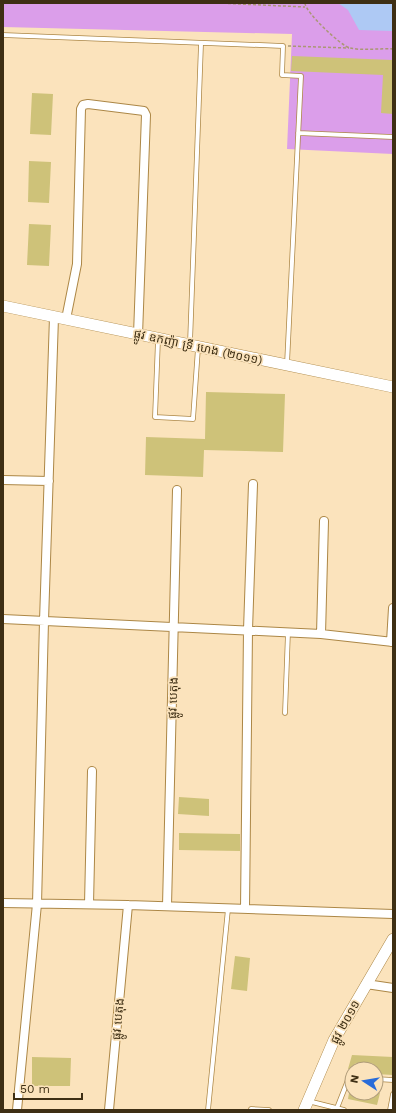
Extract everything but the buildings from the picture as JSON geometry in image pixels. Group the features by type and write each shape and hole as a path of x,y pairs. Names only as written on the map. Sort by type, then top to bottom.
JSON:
{"main road":[{"name":"ផ្លូវ ឧកញ៉ា ទ្រី ហេង (២០១១)","path":"3,306 194,347 393,387"},
{"name":"ផ្លូវ ២០១១","path":"306,1106 334,1040 393,939"}],"street":[{"path":"66,319 77,264 81,109 83,105 88,104 144,111 146,115 138,335"},
{"path":"17,1110 37,904 48,481 54,317"},
{"path":"3,480 48,481"},
{"path":"245,909 248,630 253,484"},
{"name":"ផ្លូវ បេតុង","path":"167,906 177,490"},
{"path":"321,634 324,521"},
{"path":"3,619 288,632 392,642 393,608"},
{"path":"89,904 92,771"},
{"path":"3,903 167,906 393,914"},
{"name":"ផ្លូវ បេតុង","path":"109,1110 128,905"},
{"path":"366,984 393,988"}],"lane":[{"path":"3,35 283,46 282,75 301,76 287,366"},
{"path":"158,339 155,417 193,418 196,367 194,347 202,44"},
{"path":"298,133 393,137"},
{"path":"285,713 288,632"},
{"path":"208,1110 228,909"},
{"path":"337,1108 344,1090"},
{"path":"390,1110 393,1094"},
{"path":"306,1106 337,1108 344,1110"},
{"path":"250,1109 269,1110"}],"path":[{"path":"218,3 305,7"},
{"path":"305,3 305,7 311,15 348,48"},
{"path":"283,46 393,49"}],"shaded area":[{"path":"3,3 393,3 393,154 287,149 292,34 3,27"}],"water":[{"path":"338,3 393,3 393,31 359,30 348,10"}]}
